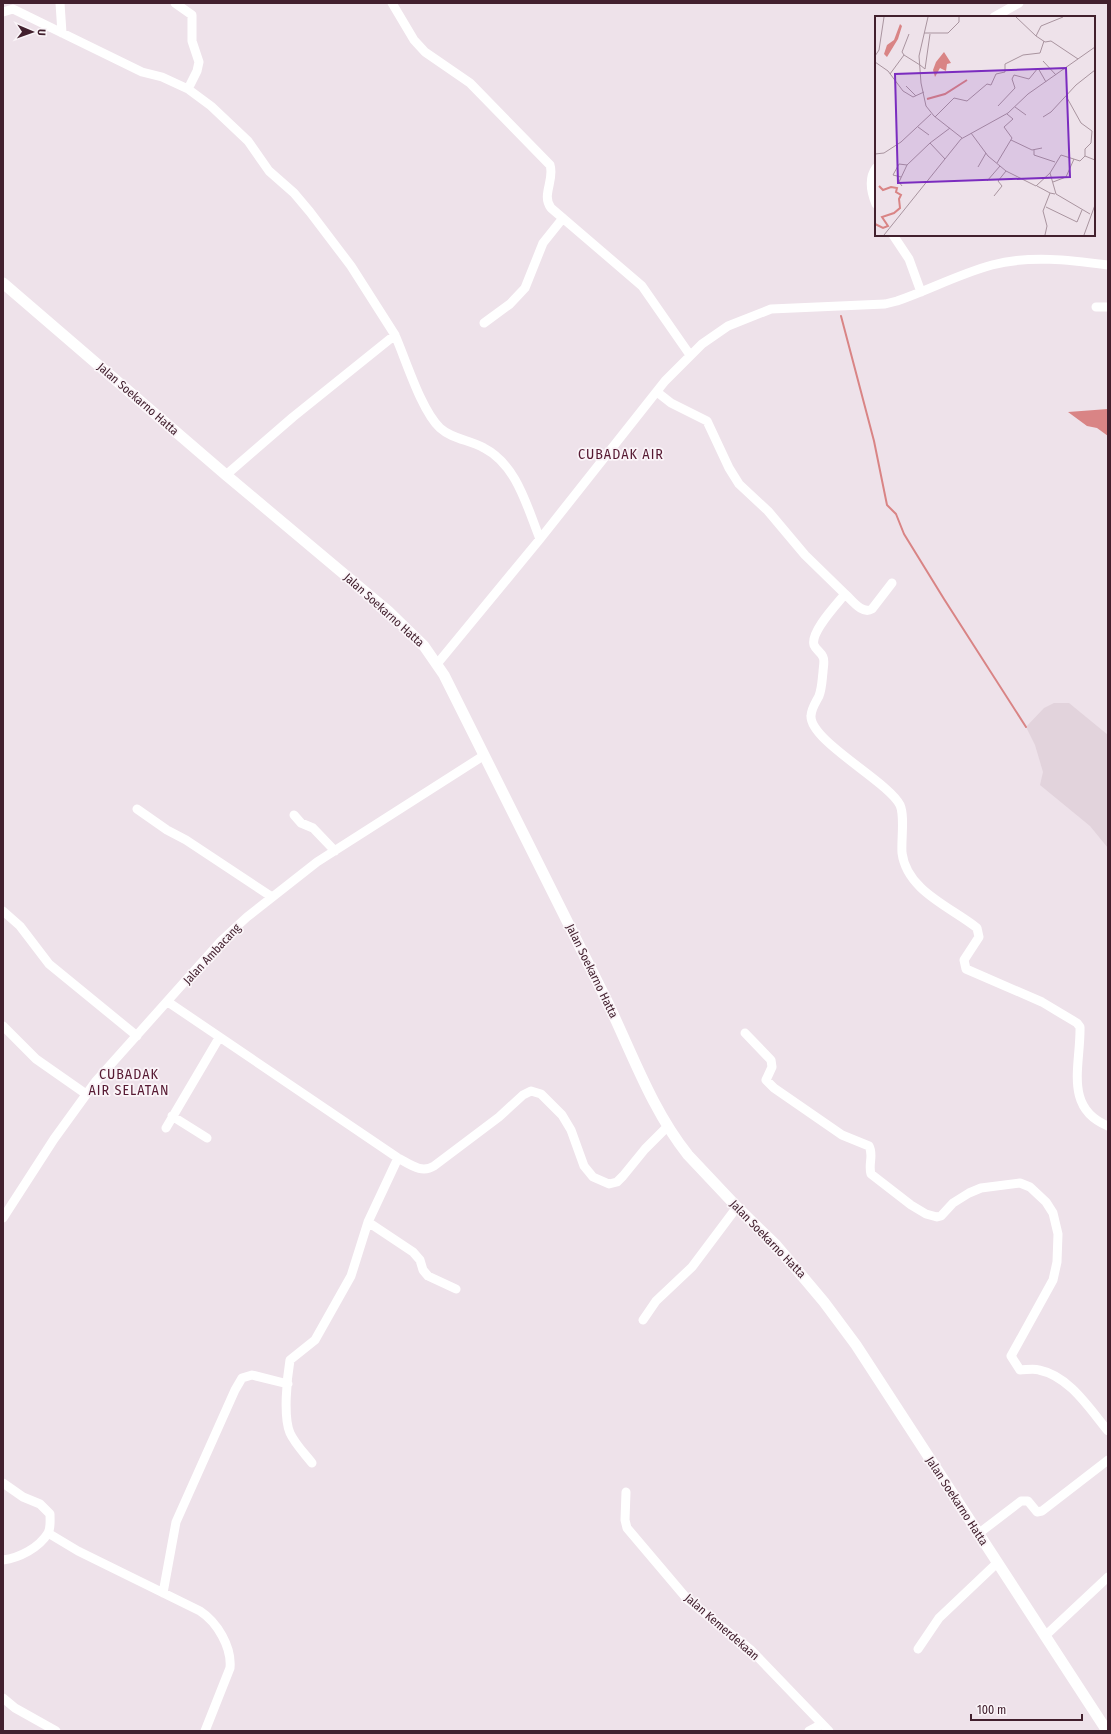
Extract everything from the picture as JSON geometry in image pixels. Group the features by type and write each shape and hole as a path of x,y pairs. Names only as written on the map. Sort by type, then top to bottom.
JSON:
{"street":[{"path":"60,3 62,33"},
{"path":"175,3 192,15 192,41 198,62 197,70 188,89"},
{"path":"392,3 414,40 425,52 470,83 550,165 552,174 547,196 548,204 642,286 690,355"},
{"path":"996,16 1019,3"},
{"path":"3,12 13,9 142,72 162,77 188,89 211,106 241,133 269,171 294,193 351,266 395,335 421,397 434,420 445,432 475,443 491,452 505,465 515,479 540,539"},
{"path":"875,170 871,177 871,185 875,200"},
{"path":"484,323 510,304 525,288 543,243 563,218"},
{"path":"894,236 909,259 921,292"},
{"path":"437,664 540,539 657,392 690,355 728,326 771,309 885,304 897,301 968,273 992,265 1012,261 1056,259 1108,265"},
{"name":"Jalan Soekarno Hatta","path":"3,283 226,475 388,611 424,646 437,664 668,1126 688,1155 737,1207 761,1229 791,1262 856,1345 1107,1731"},
{"path":"1096,307 1108,307"},
{"path":"226,475 293,416 395,335"},
{"path":"657,392 671,403 707,421 729,468 739,484 768,511 805,555 863,610 868,611 872,609 892,583"},
{"path":"845,594 822,623 814,638 815,647 823,656 824,661 822,684 812,711 811,718 826,740 890,793 900,804 903,855 906,868 912,877 920,887 935,899 977,928 979,937 964,960 966,968 1042,1002 1077,1023 1080,1027 1076,1070 1079,1098 1093,1117 1108,1126"},
{"name":"Jalan Ambacang","path":"3,1218 54,1139 86,1094 124,1048 168,1002 221,941 272,897 335,851 483,756"},
{"path":"137,809 166,830 186,840 272,897"},
{"path":"294,815 301,823 313,828 335,851"},
{"path":"3,911 20,926 49,964 137,1036"},
{"path":"168,1002 398,1158 420,1170 429,1169 499,1117 523,1095 531,1091 536,1091 556,1108 567,1121 584,1166 593,1177 609,1184 617,1182 624,1176 645,1149 668,1126"},
{"path":"3,1026 36,1059 86,1094"},
{"path":"745,1033 771,1060 772,1067 766,1080 774,1088 842,1135 869,1146 872,1152 869,1167 871,1174 926,1214 942,1216 953,1203 969,1193 981,1188 1020,1183 1030,1187 1046,1202 1052,1212 1058,1234 1057,1262 1052,1280 1011,1356 1020,1370 1037,1369 1049,1372 1068,1385 1079,1395 1108,1431"},
{"path":"166,1128 219,1038"},
{"path":"172,1116 207,1138"},
{"path":"312,1463 288,1429 287,1413 290,1360 314,1340 320,1332 351,1276 368,1222 398,1158"},
{"path":"643,1320 656,1301 692,1267 737,1207"},
{"path":"368,1222 414,1252 420,1260 423,1270 428,1276 456,1289"},
{"path":"163,1593 176,1522 239,1382 242,1378 252,1375 288,1384"},
{"path":"978,1534 1021,1501 1028,1501 1037,1512 1042,1511 1108,1460"},
{"path":"3,1483 23,1497 40,1504 50,1514 48,1533 25,1554 3,1560"},
{"name":"Jalan Kemerdekaan","path":"626,1492 625,1520 628,1528 665,1573 688,1600 751,1650 829,1731"},
{"path":"48,1533 78,1551 200,1611 213,1620 230,1652 230,1668 205,1731"},
{"path":"918,1649 939,1618 997,1563"},
{"path":"1045,1636 1108,1577"},
{"path":"3,1698 15,1708 56,1731"},
{"path":"809,1731 822,1724"}],"shaded area":[{"path":"1108,409 1108,436 1097,428 1087,426 1068,412"},
{"path":"1054,703 1069,703 1108,735 1108,848 1090,826 1040,785 1043,772 1035,745 1026,727 1044,708"}],"waterway":[{"path":"841,316 874,441 887,505 896,514 904,534 1026,727"}],"district":[{"name":"CUBADAK AIR","path":"621,454"},
{"name":"CUBADAK AIR SELATAN","path":"129,1082"}]}
